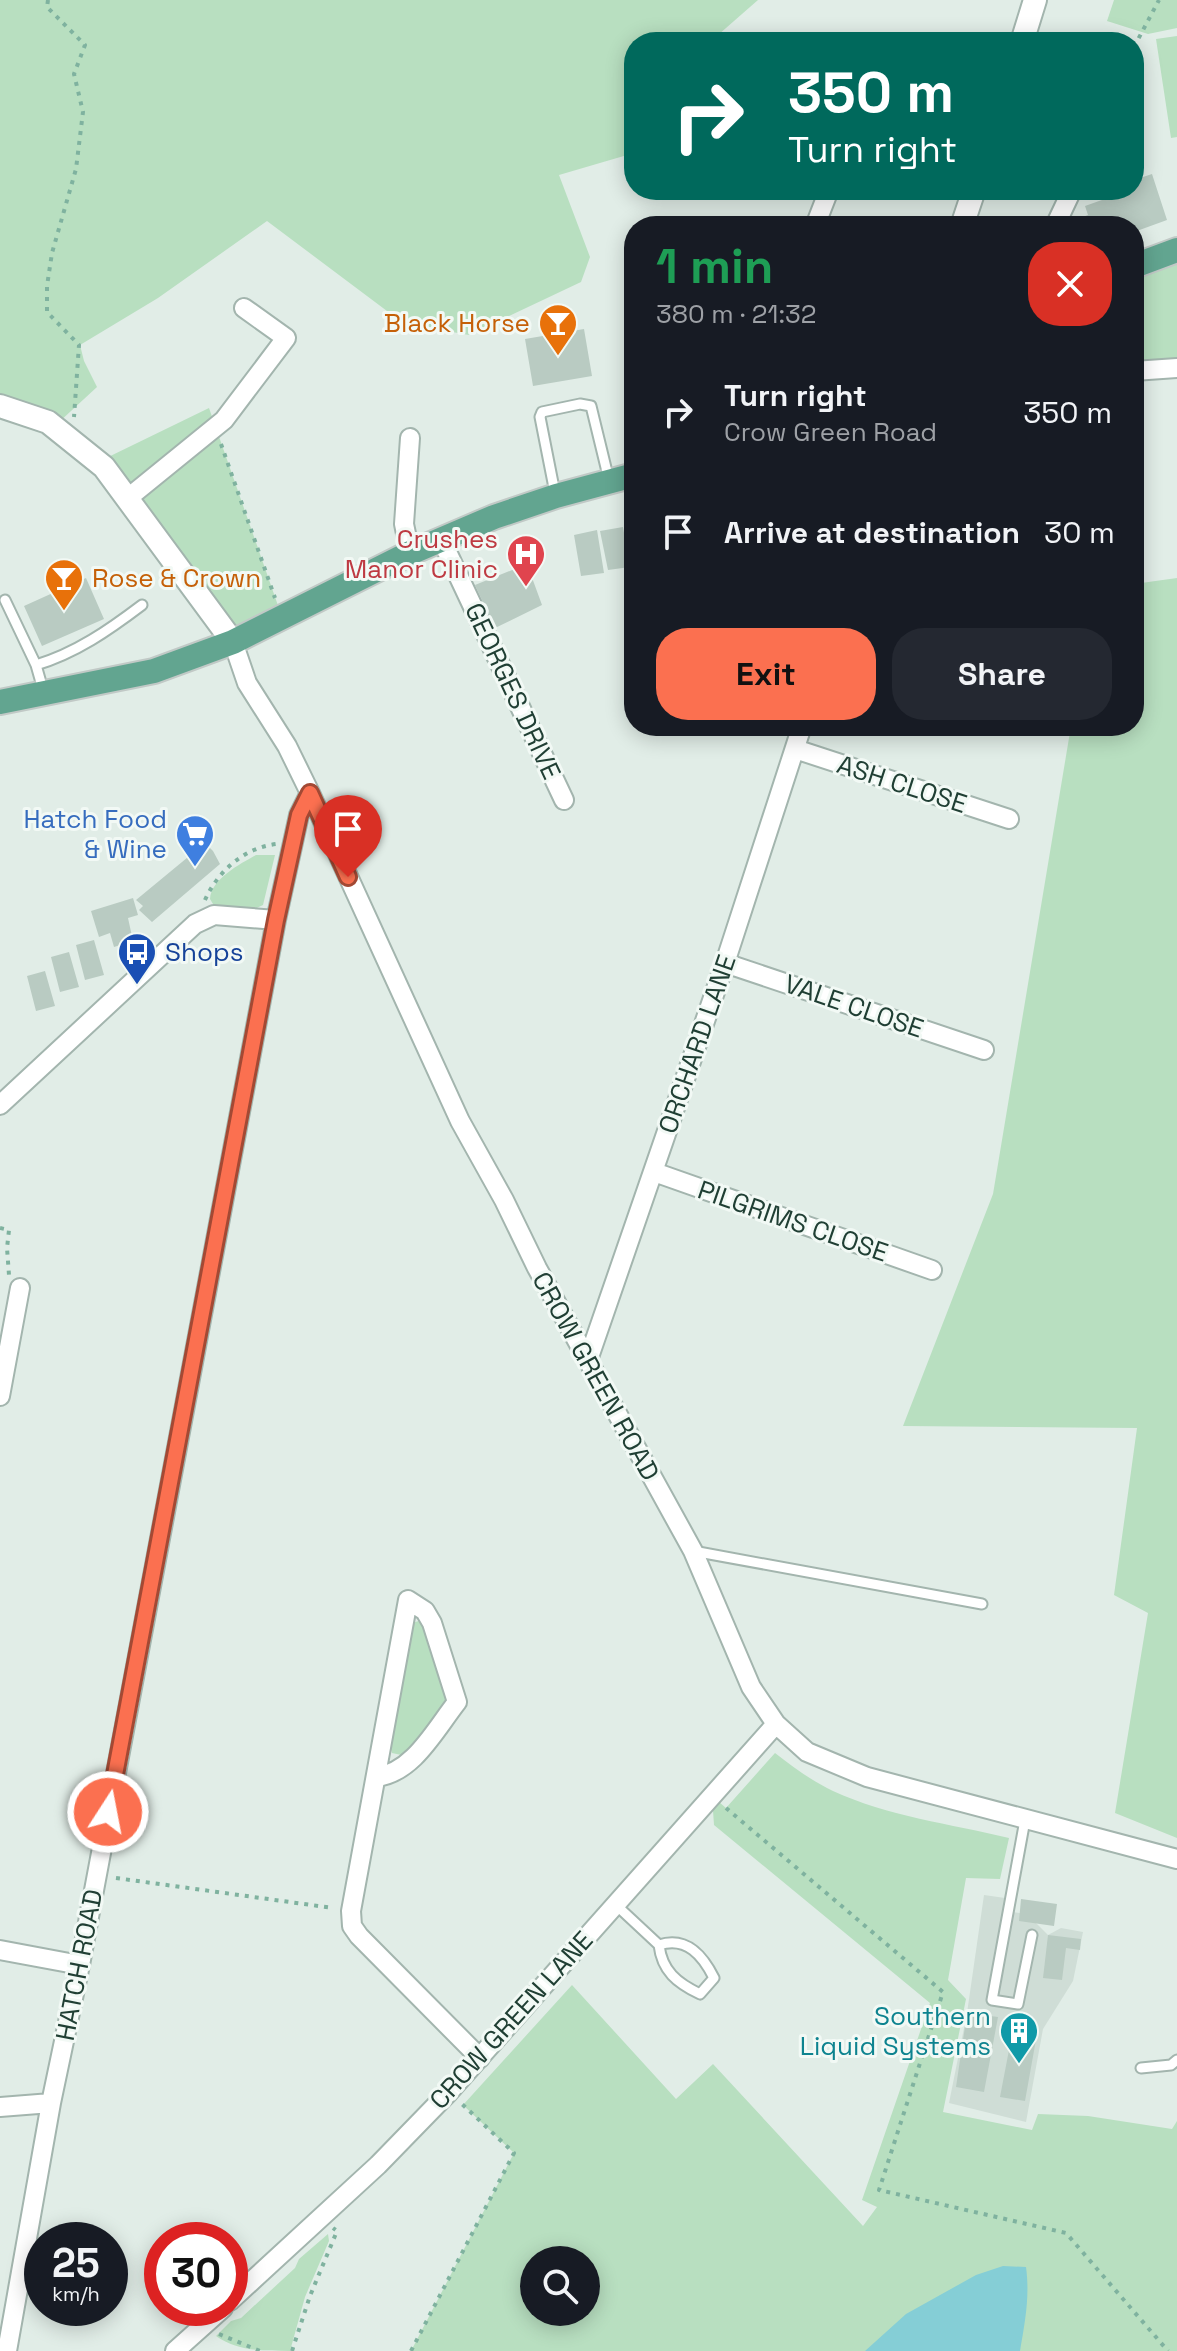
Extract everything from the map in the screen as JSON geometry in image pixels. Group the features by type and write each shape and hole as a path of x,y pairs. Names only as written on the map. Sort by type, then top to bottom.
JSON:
{"main road":[{"path":"1144,262 1177,250"},
{"path":"0,702 154,671 233,642 441,539 556,496 624,478"}],"street":[{"path":"1025,32 1035,0"},
{"path":"128,498 224,420 286,338 244,308"},
{"path":"1144,370 1177,368"},
{"path":"0,406 48,422 104,467 233,642"},
{"path":"410,438 404,524 410,553"},
{"name":"GEORGES DRIVE","path":"441,539 564,800"},
{"name":"CROW GREEN ROAD","path":"233,642 247,683 287,746 310,793 460,1121 693,1551 751,1687 776,1724 807,1752 867,1777 1177,1859"},
{"name":"ORCHARD LANE","path":"588,1360 725,963 799,736"},
{"name":"ASH CLOSE","path":"795,749 1009,819"},
{"name":"HATCH ROAD","path":"7,2351 51,2103 80,1965 276,920 299,815 310,793"},
{"path":"0,1105 195,924 214,915 276,920"},
{"name":"VALE CLOSE","path":"725,963 984,1050"},
{"name":"PILGRIMS CLOSE","path":"654,1172 932,1270"},
{"path":"0,1396 20,1288"},
{"path":"376,1777 390,1776 410,1762 457,1702 432,1623 425,1611 408,1600 351,1911 352,1926 480,2058"},
{"name":"CROW GREEN LANE","path":"248,2285 378,2165 449,2092 776,1724"},
{"path":"0,1950 80,1965"},
{"path":"0,2107 51,2103"},
{"path":"175,2351 202,2327"}],"lane":[{"path":"556,496 540,417 542,412 580,404 591,406 609,482"},
{"path":"5,600 36,665 45,694"},
{"path":"36,665 68,653 108,630 142,605"},
{"path":"693,1551 982,1604"},
{"path":"1025,1820 992,2000 1018,2004 1032,1935"},
{"path":"615,1904 659,1945 661,1962 681,1985 700,1994 714,1978 705,1959 686,1945 675,1942 659,1945"},
{"path":"1141,2068 1171,2065 1177,2060"}],"path":[{"path":"48,0 47,7 85,45 74,74 83,112 76,169 52,253 47,286 47,312 79,345 73,441"},
{"path":"1142,32 1159,0"},
{"path":"215,427 282,617"},
{"path":"195,924 212,885 238,858 258,846 292,842"},
{"path":"0,1228 9,1230 10,1281 20,1288"},
{"path":"712,1796 943,1992 879,2190 1066,2233 1168,2351"},
{"path":"97,1875 351,1911"},
{"path":"411,2351 514,2153 449,2092"},
{"path":"292,2351 310,2296 337,2231 320,2220"},
{"path":"202,2327 260,2351"}],"shaded area":[{"path":"984,1895 1005,1898 1004,1911 1027,1914 1048,1935 1061,1928 1083,1932 1073,1981 1043,2029 1026,2122 949,2103 967,2013"}],"green space":[{"path":"0,0 758,0 721,32 624,32 624,156 559,175 590,257 581,282 469,335 403,323 267,221 158,298 80,345 97,387 58,423 0,406"},
{"path":"1114,0 1177,0 1177,28 1148,34 1107,21"},
{"path":"1177,36 1177,137 1171,138 1156,39"},
{"path":"1177,250 1177,368 1144,370 1144,262"},
{"path":"209,408 282,617 233,642 98,462"},
{"path":"1177,578 1177,1838 1115,1813 1148,1613 1114,1595 1137,1428 903,1426 993,1194 1069,736 1144,736 1144,583"},
{"path":"256,855 275,855 263,905 250,911 216,909 210,899 215,885 227,873"},
{"path":"422,1620 452,1701 406,1756 392,1753 390,1745 412,1623"},
{"path":"775,1753 818,1783 854,1800 1009,1838 1000,1879 966,1878 948,1980 966,1999 943,2112 1032,2130 1038,2114 1088,2116 1172,2129 1177,2121 1177,2351 411,2351 514,2153 463,2105 572,1985 676,2099 713,2064 863,2226 877,2207 862,2200 930,2003 714,1825 712,1796 726,1808"},
{"path":"328,2234 329,2241 305,2297 290,2351 241,2347 216,2336 226,2326 248,2326 248,2312 295,2268 299,2259"}],"water":[{"path":"1003,2266 1026,2267 1027,2299 1020,2351 865,2351 906,2314 976,2275"}],"building":[{"path":"1152,174 1167,220 1144,228 1144,216 1085,216 1088,215 1085,206 1102,200 1144,200 1144,177"},
{"name":"Black Horse","path":"584,329 592,376 533,386 525,339"},
{"path":"623,527 624,568 608,570 600,531"},
{"path":"597,530 604,573 581,576 574,535"},
{"path":"527,564 542,605 495,628 475,585"},
{"name":"Rose & Crown","path":"86,578 104,619 42,646 24,606"},
{"path":"187,822 209,825 208,842 185,840"},
{"path":"205,843 220,864 152,922 139,910 143,906 136,900"},
{"path":"133,898 138,915 128,918 133,941 114,947 110,933 99,937 91,911"},
{"path":"94,940 104,975 85,980 76,945"},
{"path":"69,952 79,987 60,992 51,957"},
{"path":"45,971 55,1006 36,1011 27,976"},
{"path":"1021,1899 1057,1904 1054,1926 1019,1921"},
{"path":"1048,1935 1081,1939 1080,1950 1066,1948 1062,1980 1043,1978"},
{"path":"967,2013 998,2017 984,2092 956,2087"},
{"name":"Southern Liquid Systems","path":"1013,2029 1037,2034 1025,2101 1000,2097"}],"place":[{"name":"Black Horse","path":"558,357"},
{"name":"Crushes Manor Clinic","path":"526,588"},
{"name":"Rose & Crown","path":"64,612"},
{"name":"Hatch Food & Wine","path":"195,868"},
{"name":"Shops","path":"137,986"},
{"name":"Southern Liquid Systems","path":"1019,2065"}],"route":[{"path":"108,1812 276,920 299,815 310,793 348,877"}]}
